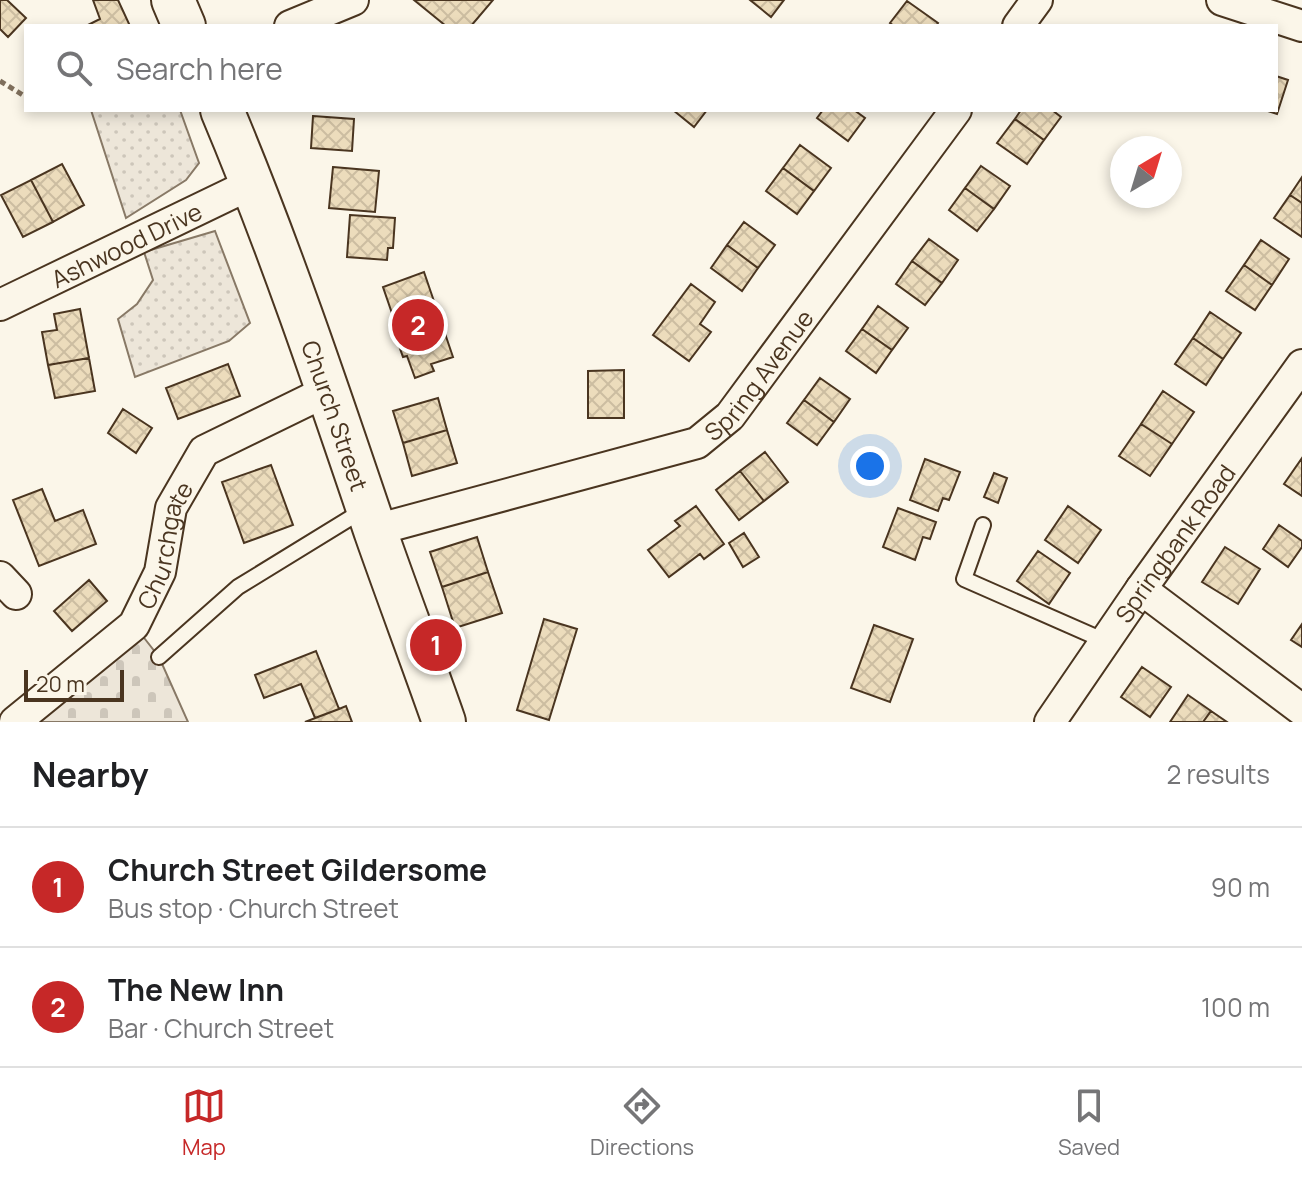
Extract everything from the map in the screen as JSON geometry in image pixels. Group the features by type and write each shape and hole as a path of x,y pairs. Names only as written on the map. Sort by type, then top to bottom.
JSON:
{"main road":[{"path":"173,0 183,24"},
{"name":"Church Street","path":"223,112 253,183 329,390 444,722"}],"street":[{"path":"295,24 353,0"},
{"path":"1019,24 1037,0"},
{"path":"1222,0 1302,26"},
{"name":"Spring Avenue","path":"372,518 697,443 730,416 955,112"},
{"name":"Ashwood Drive","path":"0,305 253,183"},
{"name":"Springbank Road","path":"1050,722 1302,365"},
{"name":"Churchgate","path":"15,722 134,625 160,572 171,508 204,451 329,390"},
{"path":"1141,589 1302,710"}],"lane":[{"path":"159,657 238,587 372,518"},
{"path":"983,525 964,579 1105,641"}],"path":[{"path":"0,81 24,96"}],"green space":[{"path":"92,112 181,112 199,163 186,180 126,218"},
{"path":"215,231 250,323 229,341 135,377 118,319 137,304 153,280 144,252"},
{"path":"134,625 159,657 188,722 15,722"}],"building":[{"path":"0,0 7,0 26,18 8,37 0,29"},
{"path":"93,0 118,0 129,24 90,24 100,19"},
{"path":"414,0 493,0 473,24 444,24"},
{"path":"750,0 784,0 771,17"},
{"path":"907,1 938,23 891,24"},
{"path":"1278,77 1288,80 1278,111"},
{"path":"675,112 705,112 694,127"},
{"path":"822,112 857,112 865,118 848,141 817,118"},
{"path":"1020,112 1055,112 1061,117 1044,140 1015,119"},
{"path":"313,116 354,119 352,151 311,148"},
{"path":"1015,119 1044,140 1027,164 997,143"},
{"path":"800,145 831,168 814,191 783,168"},
{"path":"62,164 84,205 53,222 31,180"},
{"path":"981,166 1010,186 994,209 965,188"},
{"path":"333,167 379,171 375,212 329,208"},
{"path":"783,168 814,191 797,214 766,191"},
{"path":"1302,177 1302,203 1290,195"},
{"path":"31,180 53,222 23,237 1,195"},
{"path":"965,188 994,209 977,231 949,210"},
{"path":"1290,195 1302,203 1302,237 1274,218"},
{"path":"350,215 395,218 393,248 388,248 387,260 347,257"},
{"path":"744,222 775,245 758,268 727,245"},
{"path":"929,239 958,260 942,283 912,261"},
{"path":"1261,240 1289,259 1272,285 1244,265"},
{"path":"727,245 758,268 742,291 711,268"},
{"path":"912,261 942,283 925,305 896,284"},
{"path":"1244,265 1272,285 1255,310 1226,291"},
{"path":"424,272 453,357 431,364 434,371 415,378 407,356 403,357 392,326 396,325 383,287"},
{"path":"691,284 715,302 700,324 711,332 689,361 653,335"},
{"path":"878,306 908,328 892,350 862,329"},
{"path":"80,309 89,358 48,365 42,332 57,330 54,314"},
{"path":"1210,312 1241,333 1223,359 1193,338"},
{"path":"862,329 892,350 876,373 846,351"},
{"path":"1193,338 1223,359 1206,385 1175,364"},
{"path":"89,358 95,391 55,398 48,365"},
{"path":"228,364 240,396 178,419 166,388"},
{"path":"624,370 624,418 588,418 588,371"},
{"path":"820,378 850,399 834,422 804,400"},
{"path":"1163,391 1194,412 1172,444 1141,424"},
{"path":"438,398 447,430 403,443 393,411"},
{"path":"804,400 834,422 817,445 787,423"},
{"path":"123,409 152,428 136,453 108,433"},
{"path":"1141,424 1172,444 1150,476 1119,456"},
{"path":"447,430 457,463 412,476 403,443"},
{"path":"765,452 788,482 764,501 740,471"},
{"path":"1302,458 1302,496 1284,484"},
{"path":"925,459 960,472 949,500 943,498 938,511 910,500"},
{"path":"271,465 293,525 244,543 222,482"},
{"path":"740,471 764,501 739,520 716,490"},
{"path":"994,473 1007,478 998,503 984,497"},
{"path":"42,489 55,521 83,510 96,544 39,566 13,500"},
{"path":"696,506 724,544 704,559 700,554 669,577 648,550 680,526 675,521"},
{"path":"1068,506 1101,530 1078,563 1045,540"},
{"path":"898,508 936,522 930,539 923,537 915,560 883,547"},
{"path":"1279,525 1302,541 1302,547 1288,567 1263,549"},
{"path":"744,533 759,557 743,567 729,543"},
{"path":"477,537 488,572 442,587 430,552"},
{"path":"1225,547 1260,569 1238,604 1202,582"},
{"path":"1038,551 1070,573 1049,604 1017,581"},
{"path":"488,572 502,613 455,628 442,587"},
{"path":"89,580 107,601 72,631 54,611"},
{"path":"544,619 577,629 549,720 517,710"},
{"path":"1302,624 1302,647 1291,640"},
{"path":"874,625 913,639 890,702 851,688"},
{"path":"316,651 339,709 315,718 301,684 264,698 255,675"},
{"path":"1142,667 1171,687 1150,717 1121,697"},
{"path":"1188,695 1211,711 1203,722 1170,722"},
{"path":"346,706 352,722 305,722 339,709"},
{"path":"1211,711 1227,722 1203,722"}],"place":[{"name":"The New Inn","path":"418,325"},
{"name":"Church Street Gildersome","path":"436,645"}]}
